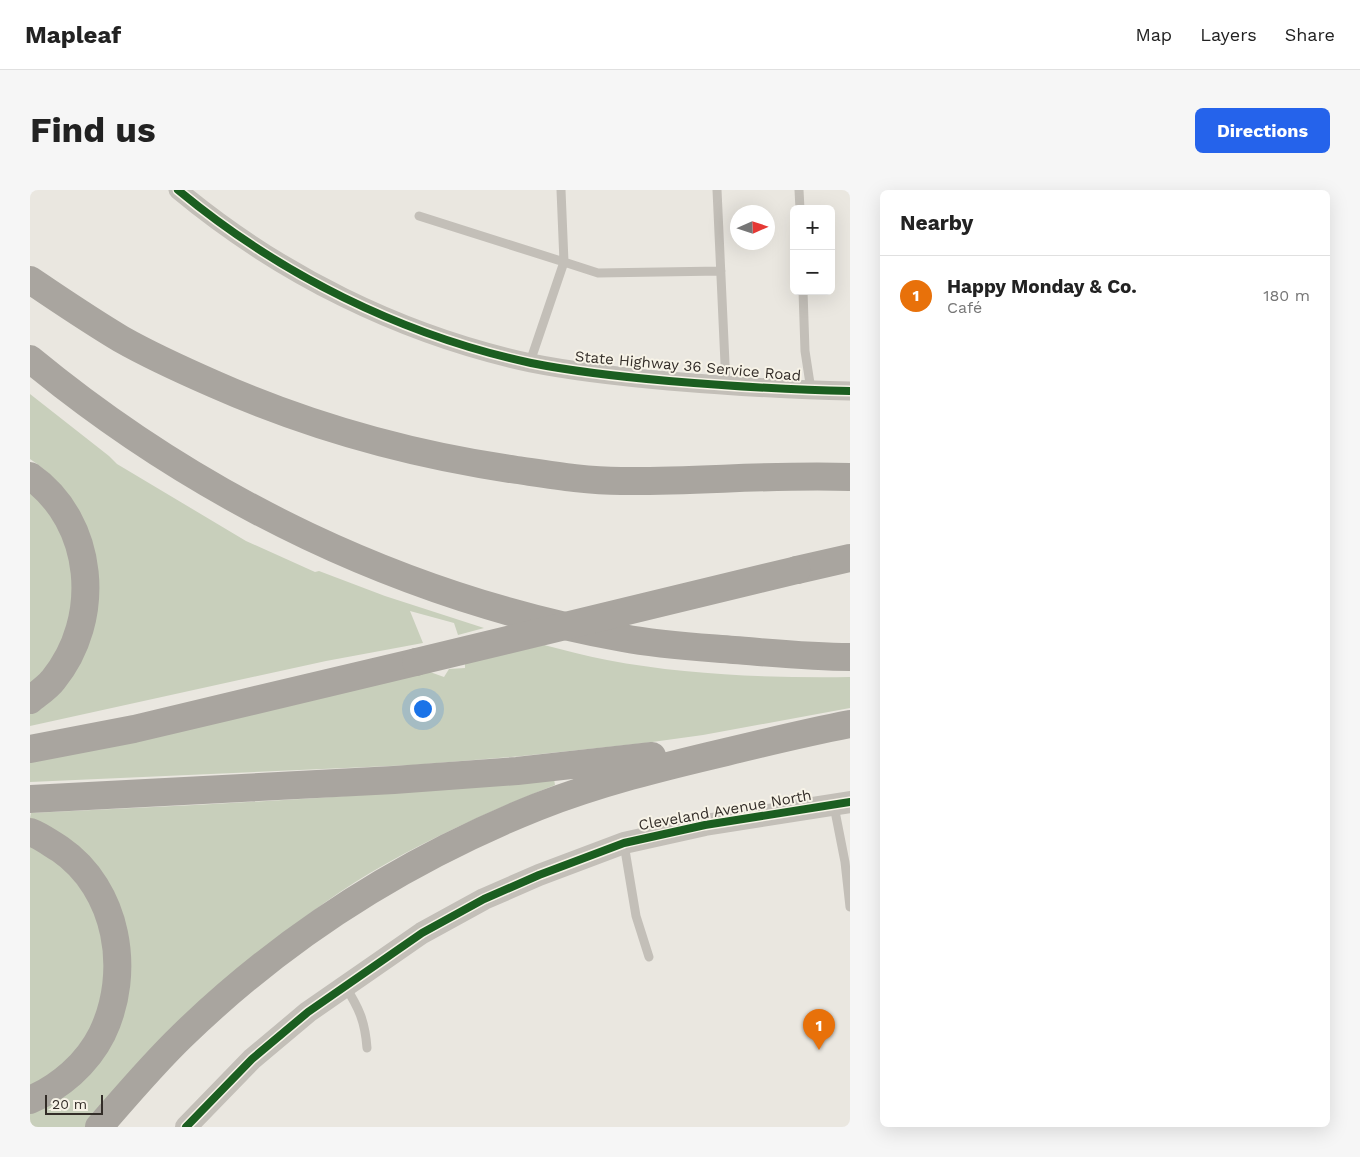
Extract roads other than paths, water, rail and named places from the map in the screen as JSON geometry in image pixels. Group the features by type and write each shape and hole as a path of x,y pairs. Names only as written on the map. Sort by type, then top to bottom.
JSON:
{"highway":[{"path":"30,280 73,310 122,340 188,373 301,419 419,452 479,465 560,476 620,481 811,475 850,476"},
{"path":"30,359 117,427 173,464 230,498 350,556 412,580 508,611 568,627 624,638 675,646 813,657 850,657"},
{"path":"30,476 51,494 66,513 78,536 84,562 86,589 85,613 73,647 52,681 30,700"},
{"path":"30,749 134,729 850,558"},
{"path":"30,799 394,780 517,771 640,758 850,724"},
{"path":"99,1127 143,1076 175,1043 236,986 294,940 403,870 469,836 537,807 607,782 661,767 823,729"},
{"path":"30,832 67,854 78,863 96,886 116,937 118,960 116,987 110,1014 101,1035 88,1056 69,1076 48,1092 30,1100"}],"street":[{"name":"State Highway 36 Service Road","path":"178,190 246,241 300,275 350,301 408,326 453,342 530,362 614,376 726,385 850,391"},
{"name":"Cleveland Avenue North","path":"186,1127 252,1059 308,1012 422,933 484,899 538,875 624,843 705,825 842,804"}],"lane":[{"path":"530,362 564,262 561,190"},
{"path":"717,190 726,385"},
{"path":"799,190 800,205"},
{"path":"419,216 598,273 721,271"},
{"path":"803,295 805,351 811,390"},
{"path":"842,804 845,862 850,907"},
{"path":"624,843 636,916 649,957"},
{"path":"345,985 359,1008 366,1031 367,1048"}],"place":[{"name":"Happy Monday & Co.","path":"819,1050"}]}
